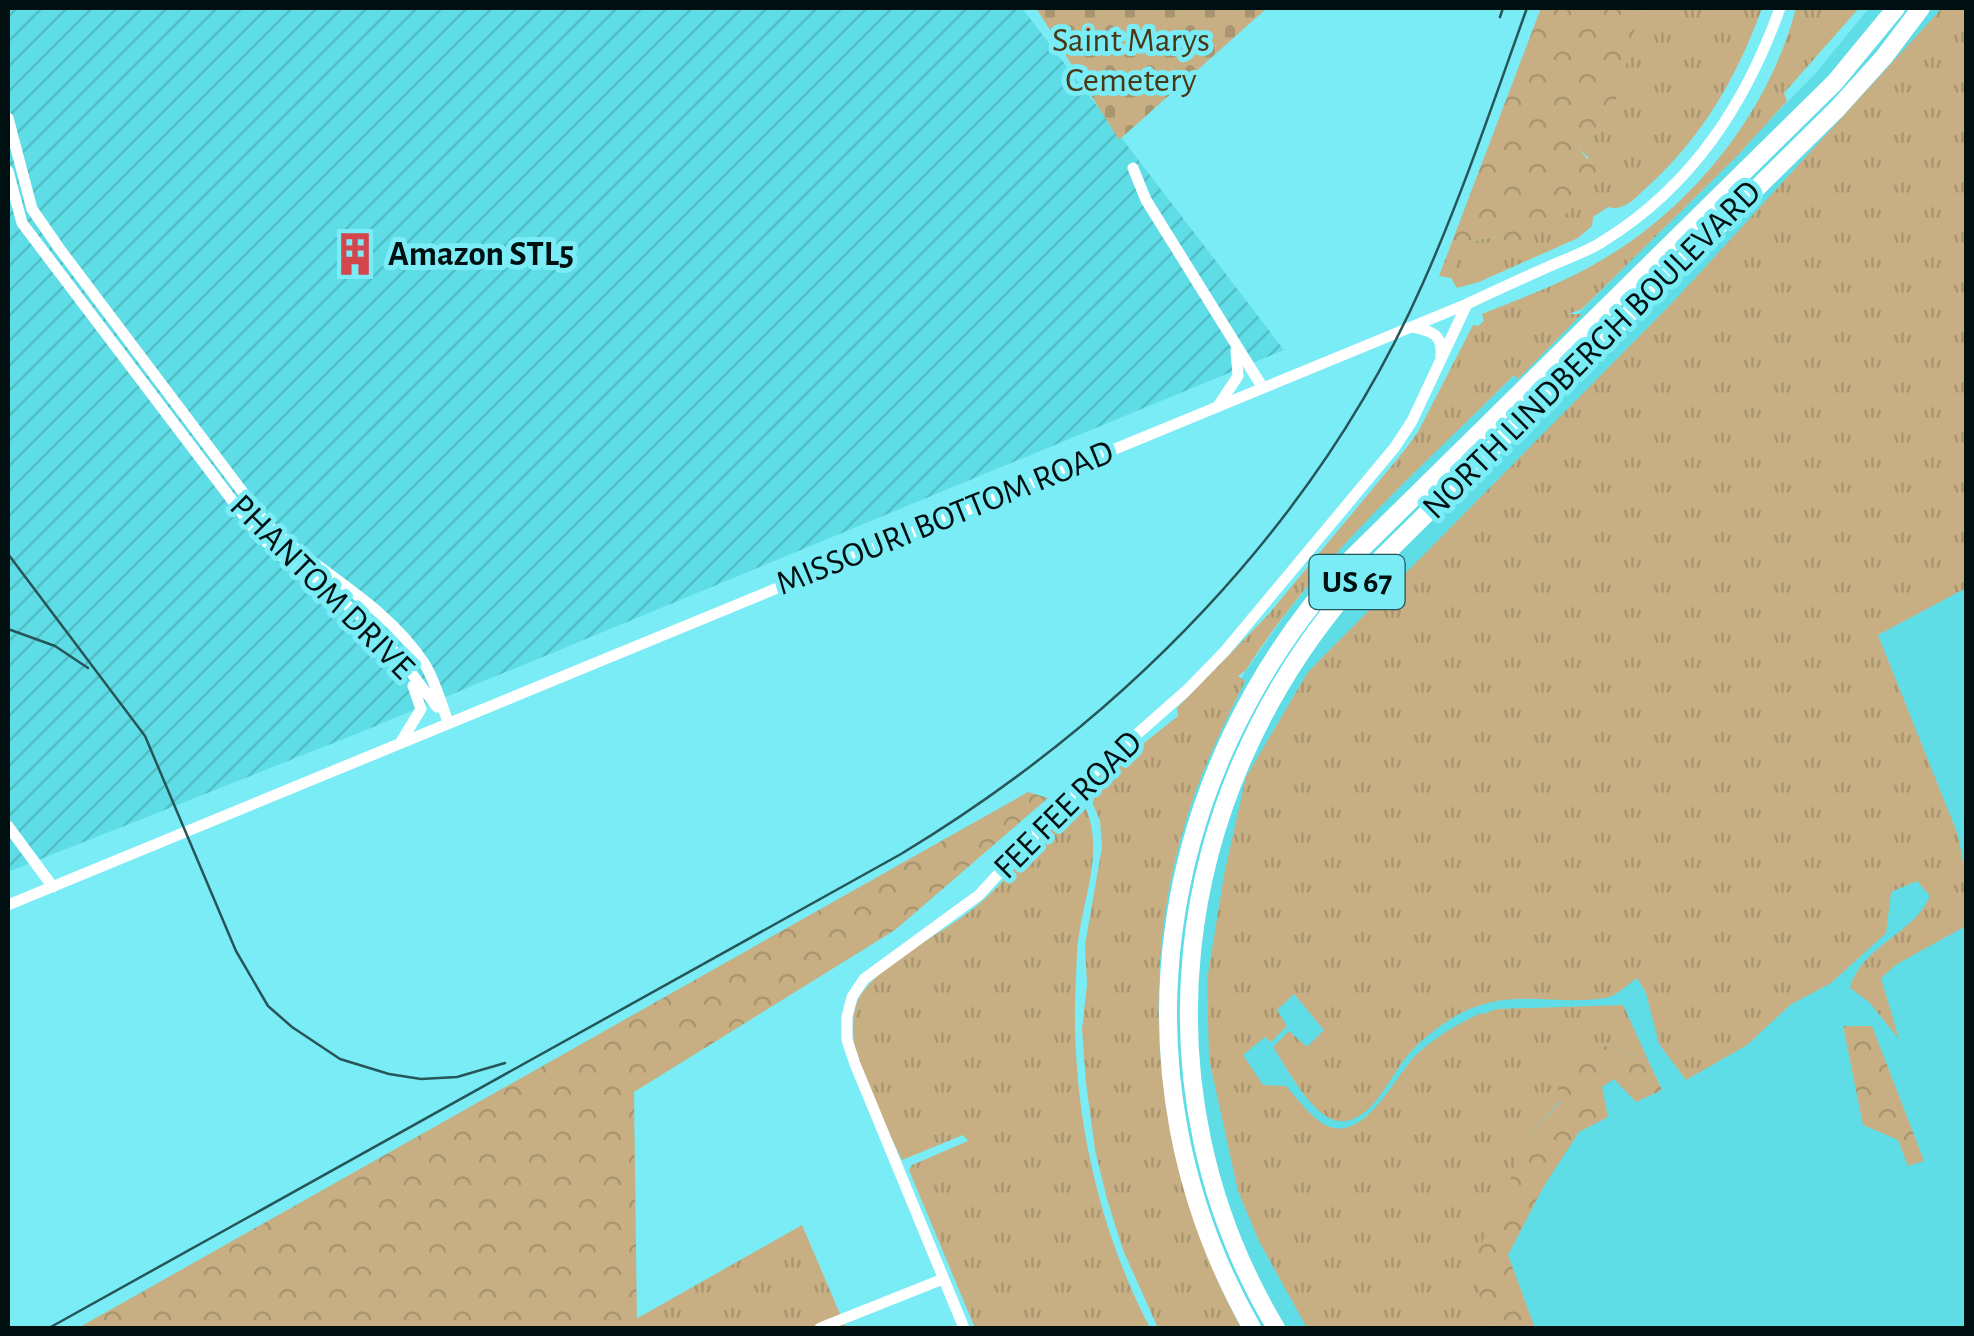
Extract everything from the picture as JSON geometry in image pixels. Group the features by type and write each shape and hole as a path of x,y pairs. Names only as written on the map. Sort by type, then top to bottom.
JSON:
{"highway":[{"name":"NORTH LINDBERGH BOULEVARD","path":"1252,1328 1214,1248 1192,1182 1177,1115 1170,1042 1170,971 1178,901 1204,799 1230,734 1282,643 1337,574 1835,82 1896,8"},
{"name":"NORTH LINDBERGH BOULEVARD","path":"1276,1328 1238,1254 1214,1186 1198,1118 1190,1047 1191,959 1204,872 1223,804 1251,738 1284,677 1348,592 1837,109 1921,8"}],"street":[{"name":"MISSOURI BOTTOM ROAD","path":"8,906 1467,304 1603,242 1660,200 1697,163 1733,113 1761,60 1780,8"},
{"name":"PHANTOM DRIVE","path":"8,118 32,209 58,248 266,522 287,544 374,607 405,637 427,667 448,722"},
{"path":"1133,168 1146,200 1262,388"},
{"name":"PHANTOM DRIVE","path":"8,171 22,223 257,533 278,555 364,620 398,655 448,722"},
{"name":"FEE FEE ROAD","path":"964,1328 851,1052 847,1017 852,997 880,965 979,895 1086,780 1226,651 1379,469 1412,421 1467,304"},
{"path":"1411,327 1436,333 1440,339 1438,368"},
{"path":"1217,407 1238,376 1236,347"},
{"path":"398,655 421,708 402,741"},
{"path":"8,826 53,887"},
{"path":"820,1328 942,1279"}],"shaded area":[{"path":"8,8 1022,8 1284,350 361,732 8,872"},
{"path":"1869,8 1966,8 1966,1328 1234,1328 1174,1173 1153,1073 1159,891 1208,737 1245,672 1349,535 1583,309 1815,74"}],"green space":[{"name":"Saint Marys Cemetery","path":"1036,8 1267,8 1119,140"},
{"path":"1541,8 1646,8 1635,32 1614,106 1579,149 1597,170 1582,198 1559,219 1501,250 1496,237 1470,244 1451,278 1439,276"},
{"path":"1646,8 1762,8 1716,105 1666,169 1638,196 1624,206 1608,207 1593,217 1592,226 1578,238 1457,288 1451,278 1466,247 1477,240 1497,237 1501,249 1589,158 1579,149 1614,106 1634,32"},
{"path":"1796,8 1859,8 1784,93 1787,101 1738,155 1582,309 1569,314 1582,314 1518,379 1514,375 1337,552 1238,676 1245,681 1198,784 1170,884 1161,949 1159,1014 1163,1080 1173,1144 1190,1207 1241,1328 1158,1328 1123,1250 1107,1199 1095,1150 1086,1083 1082,1030 1087,984 1085,945 1102,847 1100,821 1088,792 1093,782 1135,743 1144,743 1178,716 1177,708 1268,615 1404,451 1418,432 1473,325 1484,321 1482,314 1600,261 1634,239 1696,185 1747,120 1784,47"},
{"path":"1942,8 1966,8 1966,588 1878,635 1958,835 1966,879 1966,926 1897,964 1881,978 1899,1039 1869,1002 1850,988 1865,961 1922,909 1930,896 1917,881 1891,892 1886,933 1831,983 1790,1005 1747,1045 1686,1080 1659,1044 1646,993 1637,978 1605,998 1516,999 1480,1005 1461,1013 1419,1044 1370,1107 1350,1120 1338,1121 1319,1111 1273,1047 1289,1031 1307,1047 1324,1030 1294,994 1277,1010 1287,1026 1271,1042 1265,1037 1243,1055 1263,1085 1286,1086 1319,1122 1340,1129 1366,1117 1425,1047 1483,1012 1480,1015 1497,1009 1623,1005 1647,1058 1605,1046 1528,1139 1485,1312 1495,1328 1307,1328 1259,1241 1238,1191 1209,1059 1207,981 1224,875 1246,777 1308,672 1675,300"},
{"path":"1028,792 1048,798 895,930 634,1092 637,1328 78,1328"},
{"path":"1073,802 1085,807 1093,840 1078,942 1075,1003 1084,1129 1116,1252 1150,1328 975,1328 909,1170 912,1165 968,1141 963,1135 902,1160 862,1074 854,1038 854,1014 860,996 872,981 987,897"},
{"path":"1843,1026 1872,1026 1924,1161 1908,1166 1898,1140 1863,1125"},
{"path":"1605,1046 1647,1058 1662,1090 1636,1102 1614,1079 1602,1087 1608,1117 1579,1132 1544,1186 1508,1255 1535,1328 1495,1328 1485,1312 1471,1267 1528,1139 1559,1103 1556,1058"},
{"path":"802,1225 846,1328 469,1328 629,1323"}],"railway":[{"path":"1500,17 1503,8"},
{"path":"49,1328 901,854 983,801 1062,742 1136,678 1206,609 1270,534 1328,455 1379,371 1438,249 1527,8"},
{"path":"8,554 145,736 236,951 268,1006 340,1059 389,1074 421,1079 457,1077 505,1063"},
{"path":"8,629 55,646 88,668"}],"place":[{"name":"Amazon STL5","path":"355,254"}]}
